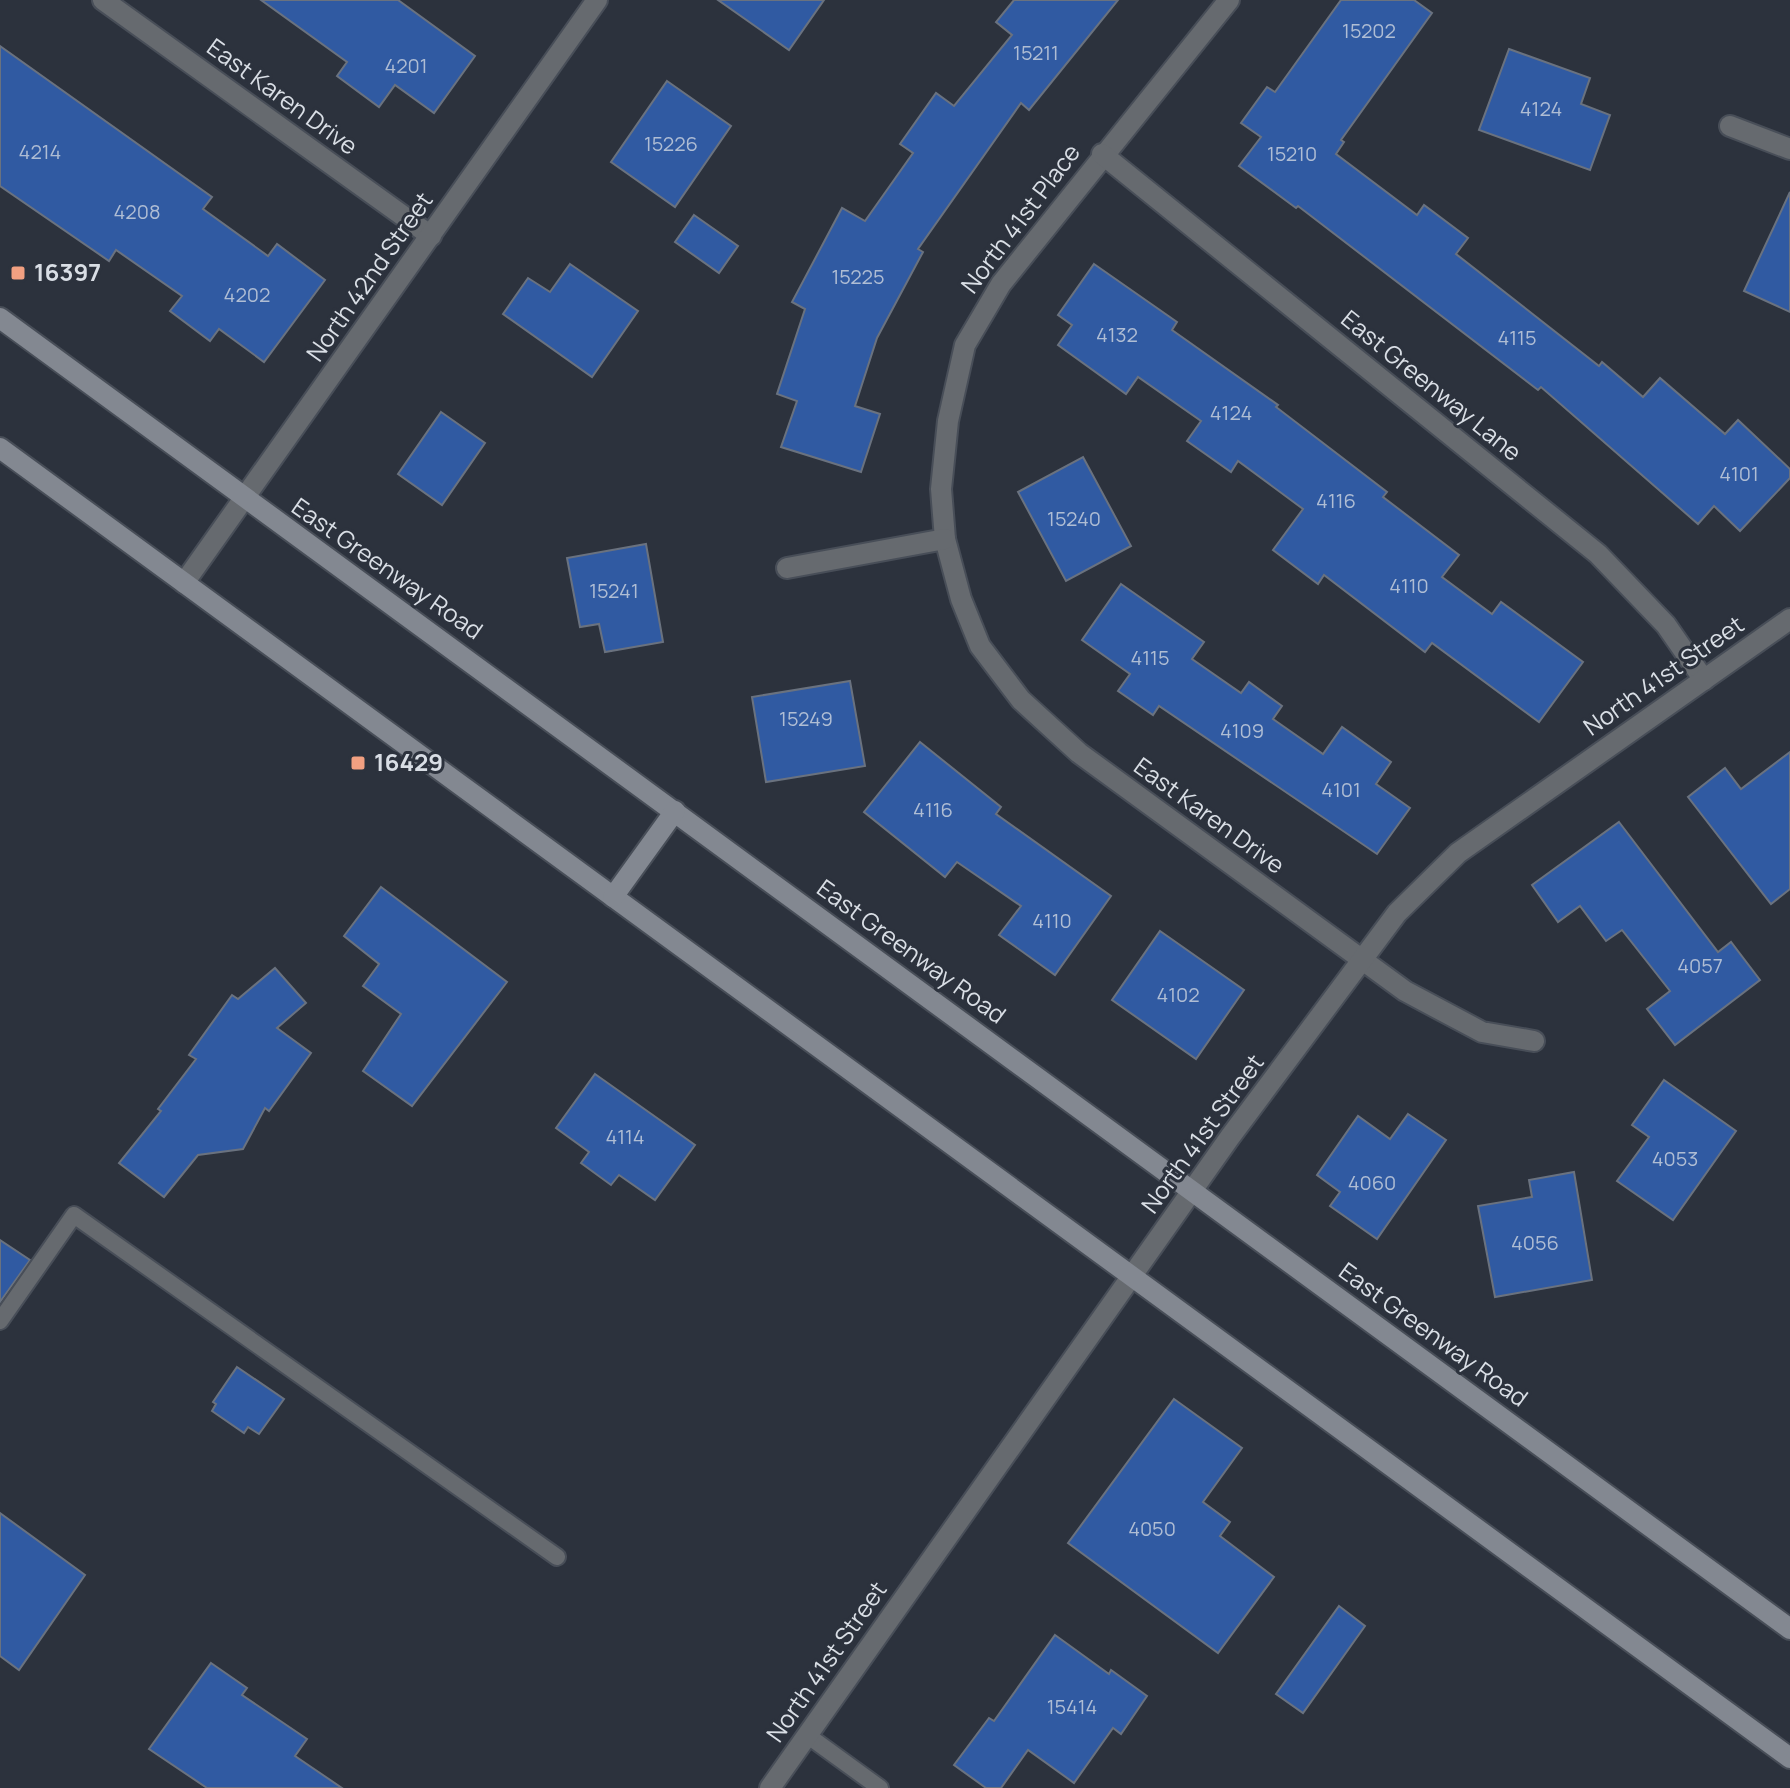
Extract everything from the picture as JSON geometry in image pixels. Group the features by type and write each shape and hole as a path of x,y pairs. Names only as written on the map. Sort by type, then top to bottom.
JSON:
{"main road":[{"name":"East Greenway Road","path":"0,318 244,500 420,622 1790,1629"},
{"path":"0,448 1790,1758"},
{"path":"613,897 675,811"}],"street":[{"name":"East Karen Drive","path":"103,0 431,236"},
{"name":"North 42nd Street","path":"184,583 597,0"},
{"name":"North 41st Place","path":"945,539 941,489 948,421 965,345 1001,284 1102,154 1229,0"},
{"path":"1730,126 1790,149"},
{"name":"East Greenway Lane","path":"1102,154 1598,554 1666,625 1704,680"},
{"name":"East Karen Drive","path":"945,539 961,599 980,646 1021,700 1079,753 1405,991 1482,1032 1534,1041"},
{"path":"787,568 945,539"},
{"name":"North 41st Street","path":"770,1788 1192,1191 1397,913 1458,853 1790,619"}],"lane":[{"path":"0,1321 74,1215 557,1557"},
{"path":"807,1735 880,1788"}],"building":[{"path":"261,0 398,0 475,56 434,113 395,85 379,107 337,76 347,62"},
{"path":"718,0 824,0 789,50"},
{"path":"1014,0 1118,0 1029,110 1021,103 918,249 923,252 877,338 855,406 880,414 861,472 781,447 797,401 777,394 805,309 792,302 842,208 865,221 913,153 900,144 936,93 954,106 1012,35 996,22"},
{"path":"1341,0 1414,0 1432,13 1341,140 1344,142 1336,154 1417,215 1424,205 1468,238 1456,254 1599,366 1602,362 1643,397 1660,378 1725,434 1738,420 1790,469 1790,478 1740,531 1714,506 1698,524 1541,387 1538,390 1298,206 1296,208 1239,166 1261,137 1241,123 1267,87 1275,92"},
{"path":"0,46 212,197 203,209 268,256 277,244 325,280 264,362 219,329 210,341 170,311 182,296 116,250 109,261 0,186"},
{"path":"1509,49 1590,78 1581,104 1610,115 1590,170 1479,130"},
{"path":"667,81 731,126 675,207 611,162"},
{"path":"1790,192 1790,312 1744,291"},
{"path":"694,215 738,246 719,273 675,242"},
{"path":"570,264 638,311 592,377 503,314 528,278 550,292"},
{"path":"1094,264 1177,322 1172,330 1278,405 1276,407 1387,492 1383,497 1459,555 1442,577 1492,614 1501,602 1583,662 1539,722 1432,643 1425,652 1324,575 1318,584 1273,550 1303,509 1238,461 1231,472 1187,441 1201,421 1138,377 1126,394 1058,345 1072,325 1058,315"},
{"path":"441,412 485,443 442,505 398,474"},
{"path":"1083,457 1131,546 1066,581 1018,492"},
{"path":"646,544 663,642 605,652 599,624 580,627 567,558"},
{"path":"1121,584 1204,642 1192,659 1241,693 1249,682 1282,706 1273,719 1323,754 1342,727 1391,762 1376,784 1410,808 1377,854 1159,706 1153,715 1118,691 1130,674 1082,640"},
{"path":"850,681 865,766 766,782 752,697"},
{"path":"920,742 1001,807 996,814 1111,896 1055,975 999,935 1021,906 957,862 945,877 864,812"},
{"path":"1790,752 1790,889 1771,904 1688,797 1725,768 1741,789"},
{"path":"1619,822 1718,952 1731,942 1760,980 1675,1045 1647,1009 1670,991 1622,930 1606,941 1580,906 1558,922 1532,885"},
{"path":"381,887 507,982 412,1106 363,1071 401,1014 363,986 379,964 344,936"},
{"path":"1160,931 1244,990 1196,1059 1112,1000"},
{"path":"275,968 306,1003 277,1028 311,1053 269,1111 265,1108 243,1149 198,1155 164,1197 119,1163 161,1111 158,1109 196,1059 189,1055 232,995 238,999"},
{"path":"595,1074 695,1145 655,1200 619,1175 611,1185 581,1163 589,1152 556,1128"},
{"path":"1664,1080 1736,1131 1673,1220 1617,1181 1649,1137 1632,1125"},
{"path":"1408,1114 1446,1140 1377,1239 1330,1206 1340,1192 1317,1175 1358,1116 1390,1139"},
{"path":"1574,1172 1592,1280 1495,1297 1478,1206 1532,1197 1529,1180"},
{"path":"0,1240 30,1260 0,1302"},
{"path":"237,1367 284,1399 259,1434 248,1427 244,1433 212,1411 216,1404 213,1402"},
{"path":"1174,1399 1242,1448 1203,1502 1230,1522 1220,1536 1274,1577 1218,1653 1068,1543"},
{"path":"0,1513 85,1575 19,1670 0,1656"},
{"path":"1339,1606 1365,1626 1303,1713 1276,1694"},
{"path":"1055,1635 1109,1674 1111,1670 1147,1696 1121,1734 1113,1728 1074,1783 1028,1750 1001,1788 986,1788 954,1765 989,1718 994,1721"},
{"path":"211,1663 247,1688 242,1695 307,1739 295,1756 342,1788 207,1788 149,1749"}],"place":[{"name":"16397","path":"18,273"},
{"name":"16429","path":"358,763"}]}
